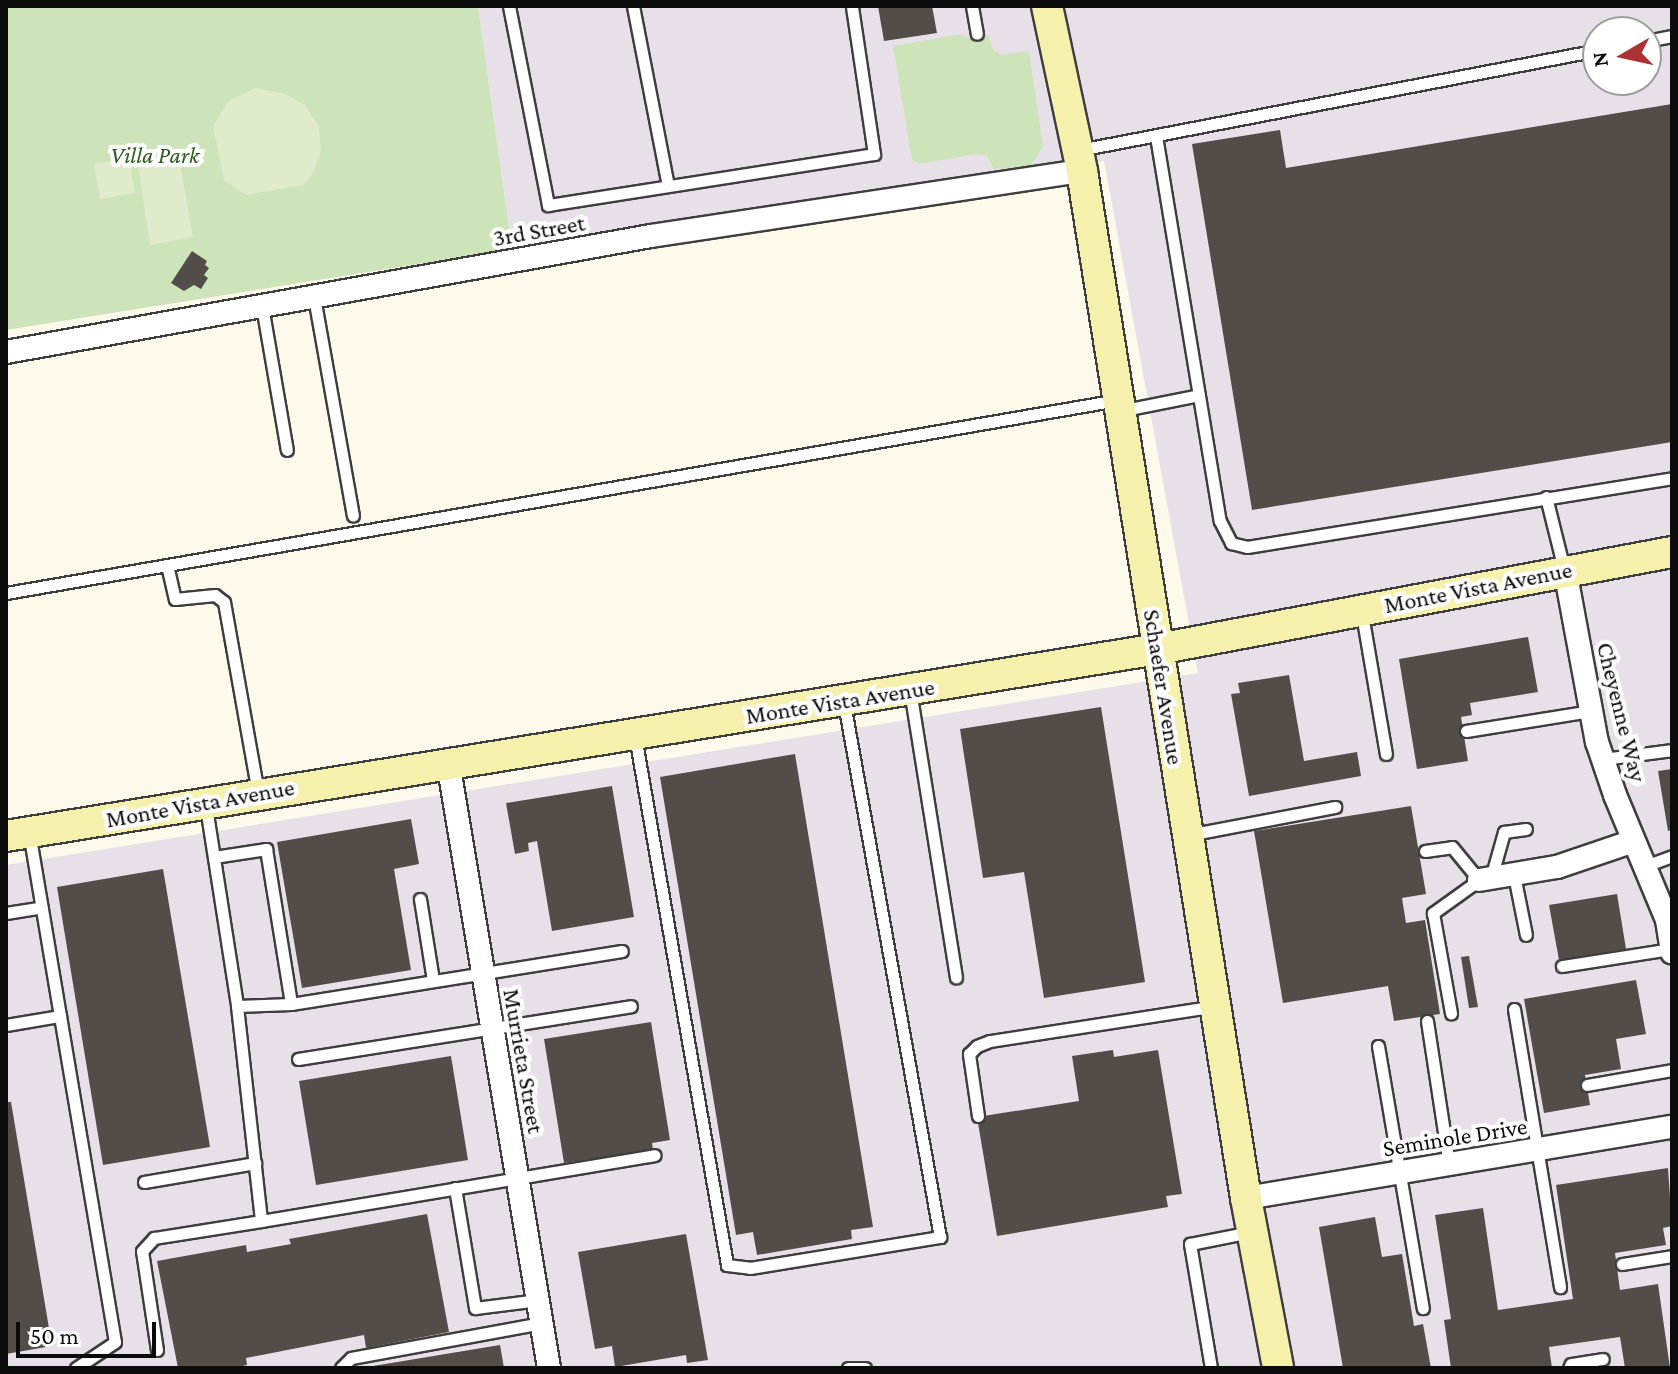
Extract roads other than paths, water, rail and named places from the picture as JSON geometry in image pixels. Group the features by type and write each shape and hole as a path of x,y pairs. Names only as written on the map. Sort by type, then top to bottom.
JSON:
{"street":[{"name":"Schaefer Avenue","path":"1047,6 1080,161 1246,1198 1278,1368"},
{"name":"3rd Street","path":"6,352 1080,161"},
{"name":"Monte Vista Avenue","path":"18,834 1158,649 1672,552"},
{"name":"Cheyenne Way","path":"1565,570 1603,759 1667,920 1672,951"},
{"name":"Murrieta Street","path":"448,762 549,1368"},
{"path":"1485,879 1557,867 1634,841"},
{"name":"Seminole Drive","path":"1246,1198 1672,1127"}],"lane":[{"path":"509,6 548,205 874,154 852,6"},
{"path":"633,6 668,186"},
{"path":"972,6 977,34"},
{"path":"1080,161 1156,136 1582,53"},
{"path":"1156,136 1220,521 1231,543 1247,547 1672,478"},
{"path":"314,297 353,516"},
{"path":"262,306 287,450"},
{"path":"6,593 1118,406 1199,395"},
{"path":"1546,497 1565,570"},
{"path":"167,565 175,599 215,595 224,602 258,793"},
{"path":"1361,609 1386,754"},
{"path":"910,690 956,977"},
{"path":"635,736 727,1265 750,1268 940,1237 844,701"},
{"path":"1466,731 1591,711"},
{"path":"1603,759 1672,750"},
{"path":"205,802 237,1006 261,1221"},
{"path":"1188,835 1335,807"},
{"path":"1451,1013 1433,913 1485,879 1504,832 1526,829"},
{"path":"18,834 42,907 115,1342 76,1368"},
{"path":"1425,851 1452,847 1485,879"},
{"path":"214,857 266,849 291,1004"},
{"path":"1645,866 1672,856"},
{"path":"1514,875 1526,935"},
{"path":"420,899 433,980"},
{"path":"6,913 42,907"},
{"path":"237,1006 291,1004 622,951"},
{"path":"1562,966 1672,951"},
{"path":"298,1059 417,1037 492,1029 631,1006"},
{"path":"978,1116 969,1054 977,1046 990,1041 1215,1006"},
{"path":"1514,1009 1560,1287"},
{"path":"6,1025 60,1016"},
{"path":"1427,1021 1449,1164"},
{"path":"1378,1046 1423,1308"},
{"path":"1587,1085 1672,1070"},
{"path":"157,1350 142,1251 154,1238 655,1155"},
{"path":"144,1182 255,1163"},
{"path":"455,1188 475,1308 538,1300"},
{"path":"1211,1368 1190,1244 1252,1231"},
{"path":"1622,1264 1672,1256"},
{"path":"341,1368 351,1358 542,1323"},
{"path":"1569,1368 1571,1364 1603,1359"},
{"path":"848,1368 865,1368"}],"park label":[{"name":"Villa Park","path":"155,155"}]}
